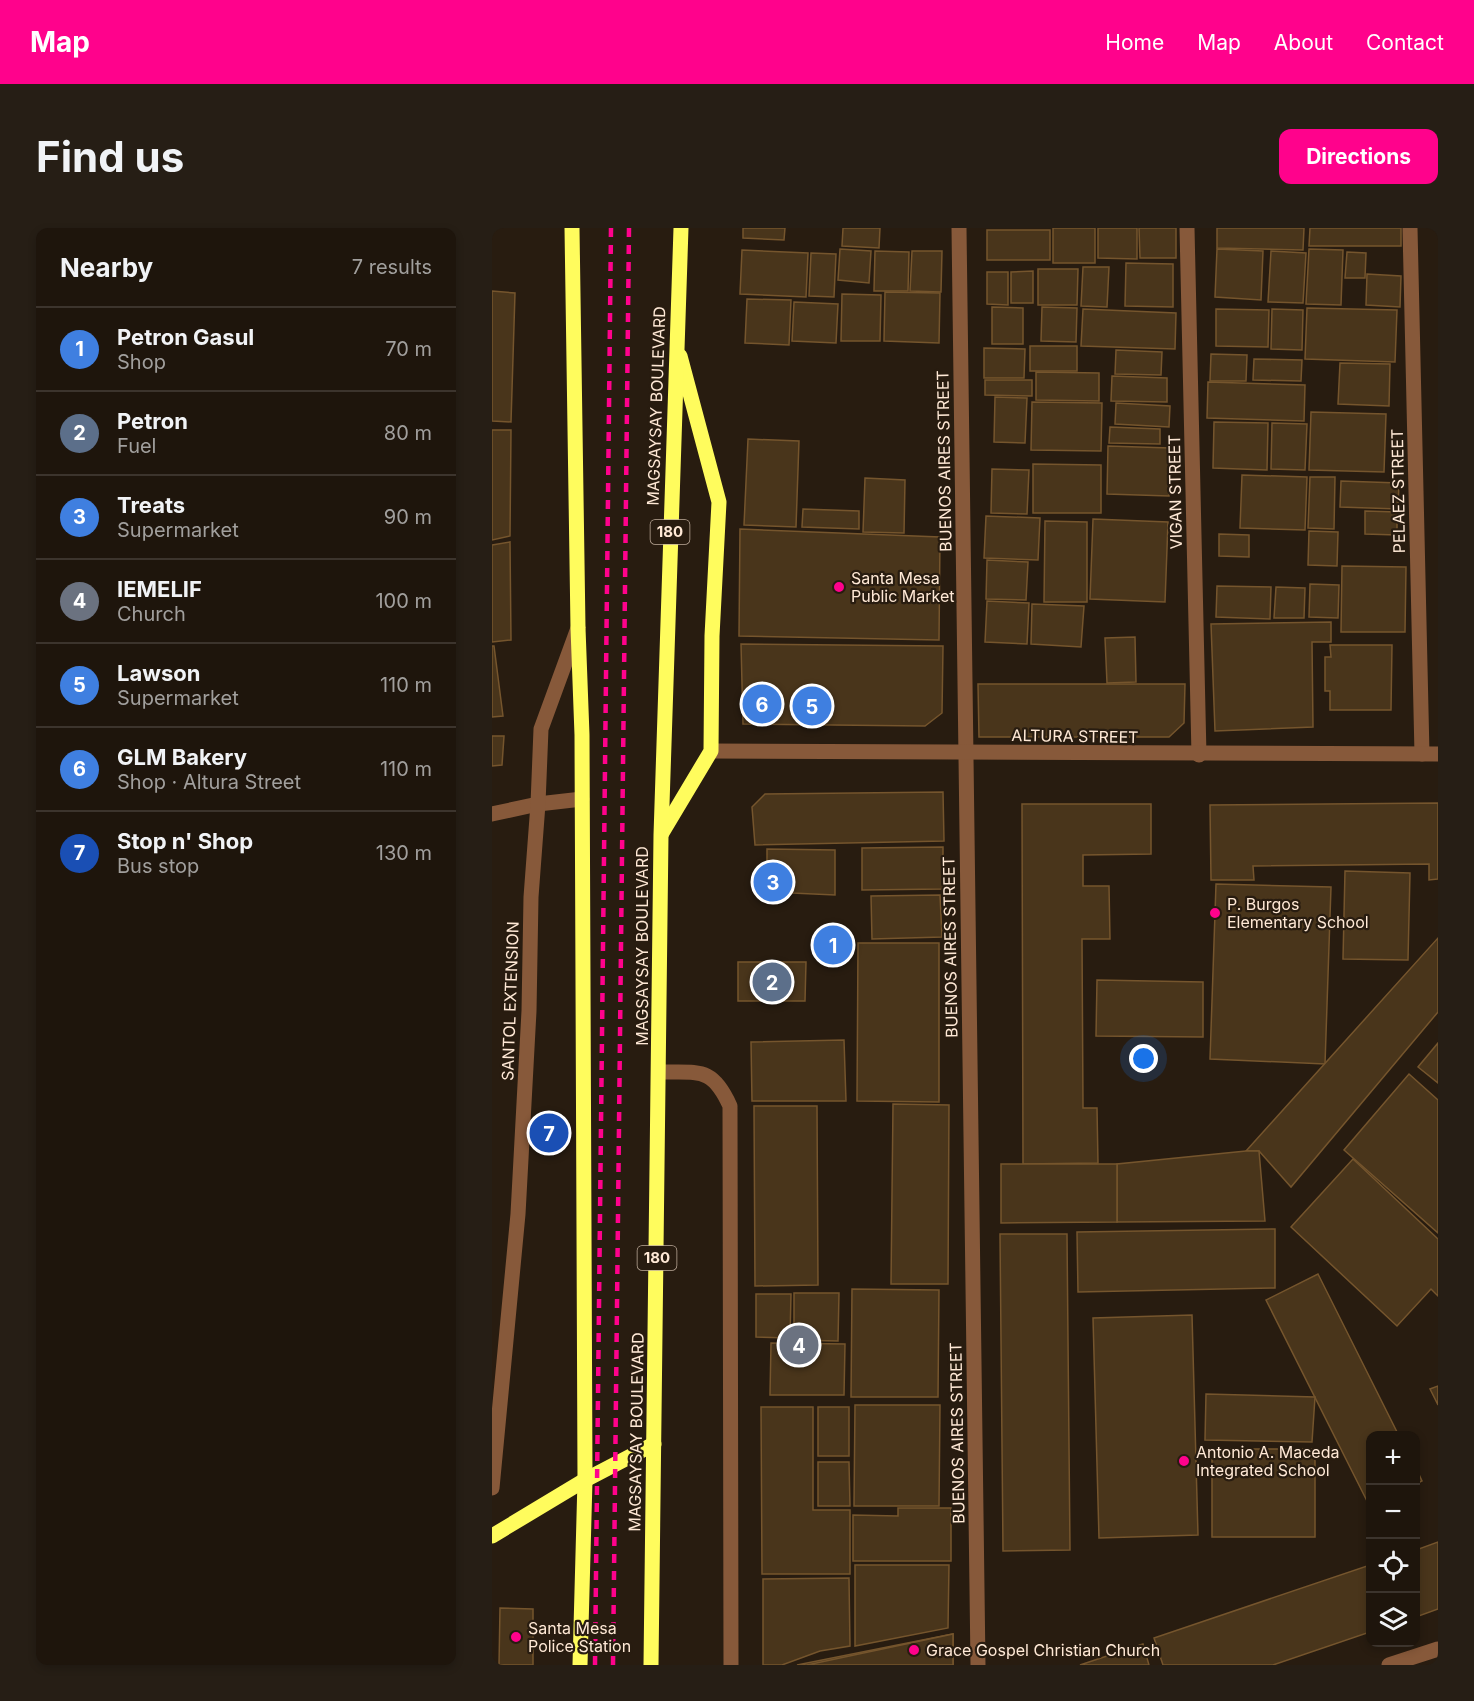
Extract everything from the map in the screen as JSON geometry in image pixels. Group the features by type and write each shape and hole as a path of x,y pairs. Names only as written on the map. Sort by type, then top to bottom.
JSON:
{"main road":[{"path":"572,228 582,800 585,1480 580,1665"},
{"name":"MAGSAYSAY BOULEVARD","path":"651,1665 660,1072 661,835 681,228"},
{"path":"661,835 711,751 712,636 719,501 676,338"},
{"path":"492,1536 585,1480 654,1444"}],"street":[{"name":"BUENOS AIRES STREET","path":"959,228 964,753 978,1665"},
{"name":"VIGAN STREET","path":"1187,228 1199,755"},
{"name":"PELAEZ STREET","path":"1410,228 1422,754"},
{"name":"SANTOL EXTENSION","path":"492,1488 518,1214 529,1011 531,897 541,729 578,628"},
{"name":"ALTURA STREET","path":"711,751 1199,755 1438,754"},
{"path":"492,814 538,804 582,800"},
{"path":"660,1072 703,1073 721,1086 730,1106 731,1665"},
{"path":"1389,1665 1438,1649"}],"building":[{"path":"743,228 785,228 784,240 743,238"},
{"path":"843,228 880,228 879,248 842,246"},
{"path":"1053,228 1095,228 1095,263 1053,263"},
{"path":"1098,228 1137,228 1137,259 1098,258"},
{"path":"1139,228 1176,228 1176,258 1140,258"},
{"path":"1217,228 1304,228 1303,250 1217,248"},
{"path":"1310,228 1401,228 1401,246 1309,246"},
{"path":"987,230 1050,230 1050,260 987,260"},
{"path":"840,249 871,251 869,283 838,280"},
{"path":"1217,249 1263,251 1261,300 1215,297"},
{"path":"1309,249 1343,250 1341,305 1306,304"},
{"path":"742,250 808,253 806,297 740,294"},
{"path":"875,251 909,252 908,291 874,291"},
{"path":"912,251 942,251 941,292 910,291"},
{"path":"1271,251 1306,253 1303,303 1268,302"},
{"path":"1347,252 1366,253 1365,278 1345,278"},
{"path":"811,253 836,254 834,297 809,296"},
{"path":"1126,263 1173,264 1173,307 1125,306"},
{"path":"1083,267 1109,267 1107,307 1081,306"},
{"path":"1038,269 1078,269 1077,305 1038,305"},
{"path":"1033,271 1033,303 1011,303 1011,272"},
{"path":"987,272 1008,272 1008,305 987,304"},
{"path":"1367,274 1401,276 1400,307 1366,305"},
{"path":"492,291 515,293 511,422 492,421"},
{"path":"885,292 940,293 939,343 884,341"},
{"path":"842,294 881,295 880,341 841,341"},
{"path":"747,299 791,300 789,345 745,343"},
{"path":"794,302 838,304 836,343 792,341"},
{"path":"992,307 1023,308 1023,344 992,344"},
{"path":"1042,307 1077,308 1076,342 1041,341"},
{"path":"1307,308 1397,310 1395,362 1305,359"},
{"path":"1083,309 1176,313 1175,349 1081,346"},
{"path":"1216,309 1269,310 1268,347 1216,346"},
{"path":"1272,309 1303,310 1302,350 1271,349"},
{"path":"1030,346 1077,346 1077,371 1030,371"},
{"path":"984,348 1025,349 1024,378 984,378"},
{"path":"1116,350 1162,352 1161,375 1115,374"},
{"path":"1211,354 1247,355 1246,381 1210,381"},
{"path":"1254,359 1302,360 1301,381 1253,380"},
{"path":"1340,363 1390,364 1389,406 1338,404"},
{"path":"1036,372 1099,373 1099,401 1036,400"},
{"path":"1112,376 1167,378 1167,402 1111,401"},
{"path":"985,380 1032,380 1032,396 985,395"},
{"path":"1208,382 1305,385 1304,421 1207,418"},
{"path":"995,397 1027,398 1025,443 994,442"},
{"path":"1032,402 1102,403 1101,451 1031,450"},
{"path":"1116,403 1170,406 1169,427 1115,424"},
{"path":"1311,412 1386,414 1384,472 1309,470"},
{"path":"1214,422 1268,423 1267,470 1213,468"},
{"path":"1272,423 1307,424 1305,470 1271,469"},
{"path":"1110,427 1160,429 1160,444 1109,443"},
{"path":"492,430 511,430 510,536 492,540"},
{"path":"748,439 799,441 796,527 744,525"},
{"path":"1108,446 1170,448 1169,496 1107,494"},
{"path":"1033,464 1101,465 1101,513 1033,513"},
{"path":"992,469 1029,470 1027,514 991,513"},
{"path":"1242,475 1307,477 1305,530 1240,528"},
{"path":"1310,477 1335,477 1334,529 1308,528"},
{"path":"865,478 905,480 904,533 863,532"},
{"path":"1341,481 1399,483 1398,509 1340,507"},
{"path":"803,509 859,511 859,529 802,527"},
{"path":"1365,511 1397,512 1397,535 1365,534"},
{"path":"986,516 1040,518 1038,560 984,558"},
{"path":"1093,519 1168,522 1165,602 1090,599"},
{"path":"1045,521 1087,522 1087,602 1044,602"},
{"name":"Santa Mesa Public Market","path":"740,529 940,537 939,640 739,636"},
{"path":"1309,531 1338,532 1337,566 1308,565"},
{"path":"1219,534 1249,535 1249,557 1219,556"},
{"path":"510,542 511,640 492,642 492,545"},
{"path":"987,560 1028,562 1026,600 986,599"},
{"path":"1342,566 1406,567 1405,632 1341,632"},
{"path":"1310,584 1339,585 1338,618 1309,617"},
{"path":"1217,586 1271,587 1270,619 1216,617"},
{"path":"1276,587 1305,588 1304,618 1274,618"},
{"path":"987,601 1029,603 1027,644 985,642"},
{"path":"1032,604 1084,606 1081,647 1031,644"},
{"path":"1331,622 1331,642 1312,642 1313,727 1215,731 1211,624"},
{"path":"1135,637 1136,682 1107,683 1105,638"},
{"path":"741,644 943,646 942,713 925,726 743,724"},
{"path":"1330,645 1392,645 1391,710 1330,710 1330,691 1325,691 1325,657 1331,657"},
{"path":"492,646 494,646 503,716 492,717"},
{"path":"978,684 1185,684 1184,723 1169,737 979,737"},
{"path":"492,736 504,736 502,765 492,766"},
{"path":"943,792 944,841 755,845 752,807 765,794"},
{"path":"1438,803 1438,879 1429,880 1429,864 1253,866 1254,880 1211,880 1210,805"},
{"path":"1022,804 1151,804 1151,854 1083,855 1083,886 1109,886 1110,939 1082,939 1083,1108 1097,1108 1098,1163 1023,1164"},
{"path":"943,847 943,889 862,890 862,848"},
{"path":"767,849 835,850 835,895 770,892 767,885"},
{"path":"1345,871 1410,873 1408,960 1343,959"},
{"path":"1216,884 1331,887 1325,1064 1210,1059"},
{"path":"940,895 942,937 872,939 871,896"},
{"path":"1438,938 1438,1012 1291,1187 1259,1151 1246,1151"},
{"path":"858,943 939,943 939,1102 857,1101"},
{"path":"738,962 806,962 805,1001 738,1001"},
{"path":"1097,980 1203,982 1203,1037 1096,1036"},
{"path":"844,1040 846,1101 752,1101 751,1042"},
{"path":"1438,1043 1438,1083 1418,1067"},
{"path":"1409,1074 1438,1100 1438,1233 1344,1150"},
{"path":"893,1104 949,1105 948,1284 891,1284"},
{"path":"754,1106 817,1106 818,1285 755,1286"},
{"path":"1259,1151 1265,1221 1117,1222 1117,1164"},
{"path":"1353,1159 1438,1239 1438,1296 1431,1289 1397,1326 1291,1227"},
{"path":"1001,1164 1117,1164 1117,1222 1001,1223"},
{"path":"1275,1229 1275,1288 1078,1292 1077,1232"},
{"path":"1000,1234 1067,1234 1070,1550 1003,1551"},
{"path":"1318,1274 1396,1431 1366,1431 1366,1499 1266,1300"},
{"path":"852,1289 939,1290 938,1397 851,1397"},
{"path":"794,1293 839,1293 838,1341 794,1340"},
{"path":"756,1294 791,1294 790,1338 756,1337"},
{"path":"1192,1315 1198,1535 1099,1538 1093,1318"},
{"path":"771,1343 845,1344 844,1395 770,1395"},
{"path":"1438,1386 1438,1405 1430,1389"},
{"path":"1206,1394 1315,1397 1312,1442 1205,1440"},
{"path":"855,1405 940,1405 939,1506 854,1506"},
{"path":"761,1407 813,1407 813,1510 850,1510 850,1574 762,1574"},
{"path":"818,1407 849,1407 849,1456 818,1456"},
{"path":"1212,1449 1315,1449 1315,1537 1212,1537"},
{"path":"818,1462 849,1462 850,1506 818,1506"},
{"path":"898,1508 951,1508 951,1561 853,1561 853,1515 898,1516"},
{"path":"1438,1542 1438,1609 1420,1616 1420,1593 1420,1549"},
{"path":"855,1565 949,1565 948,1628 855,1646"},
{"path":"1366,1566 1366,1633 1273,1665 1163,1665 1154,1638"},
{"path":"849,1578 850,1646 820,1651 782,1665 763,1665 763,1579"},
{"name":"Santa Mesa Police Station","path":"500,1608 533,1609 533,1665 499,1665"},
{"name":"Grace Gospel Christian Church","path":"953,1634 953,1665 797,1665"},
{"name":"Grace Gospel Christian Church","path":"953,1634 953,1665 807,1665"},
{"path":"1143,1644 1149,1665 1080,1665"}],"railway":[{"path":"595,1665 611,228"},
{"path":"613,1665 629,228"}],"place":[{"name":"Santa Mesa Public Market","path":"839,587"},
{"name":"GLM Bakery","path":"762,704"},
{"name":"Lawson","path":"812,706"},
{"name":"Treats","path":"773,882"},
{"name":"P. Burgos Elementary School","path":"1215,913"},
{"name":"Petron Gasul","path":"833,945"},
{"name":"Petron","path":"772,982"},
{"name":"Stop n' Shop","path":"549,1133"},
{"name":"IEMELIF","path":"799,1345"},
{"name":"Antonio A. Maceda Integrated School","path":"1184,1461"},
{"name":"Santa Mesa Police Station","path":"516,1637"},
{"name":"Grace Gospel Christian Church","path":"914,1650"}]}
